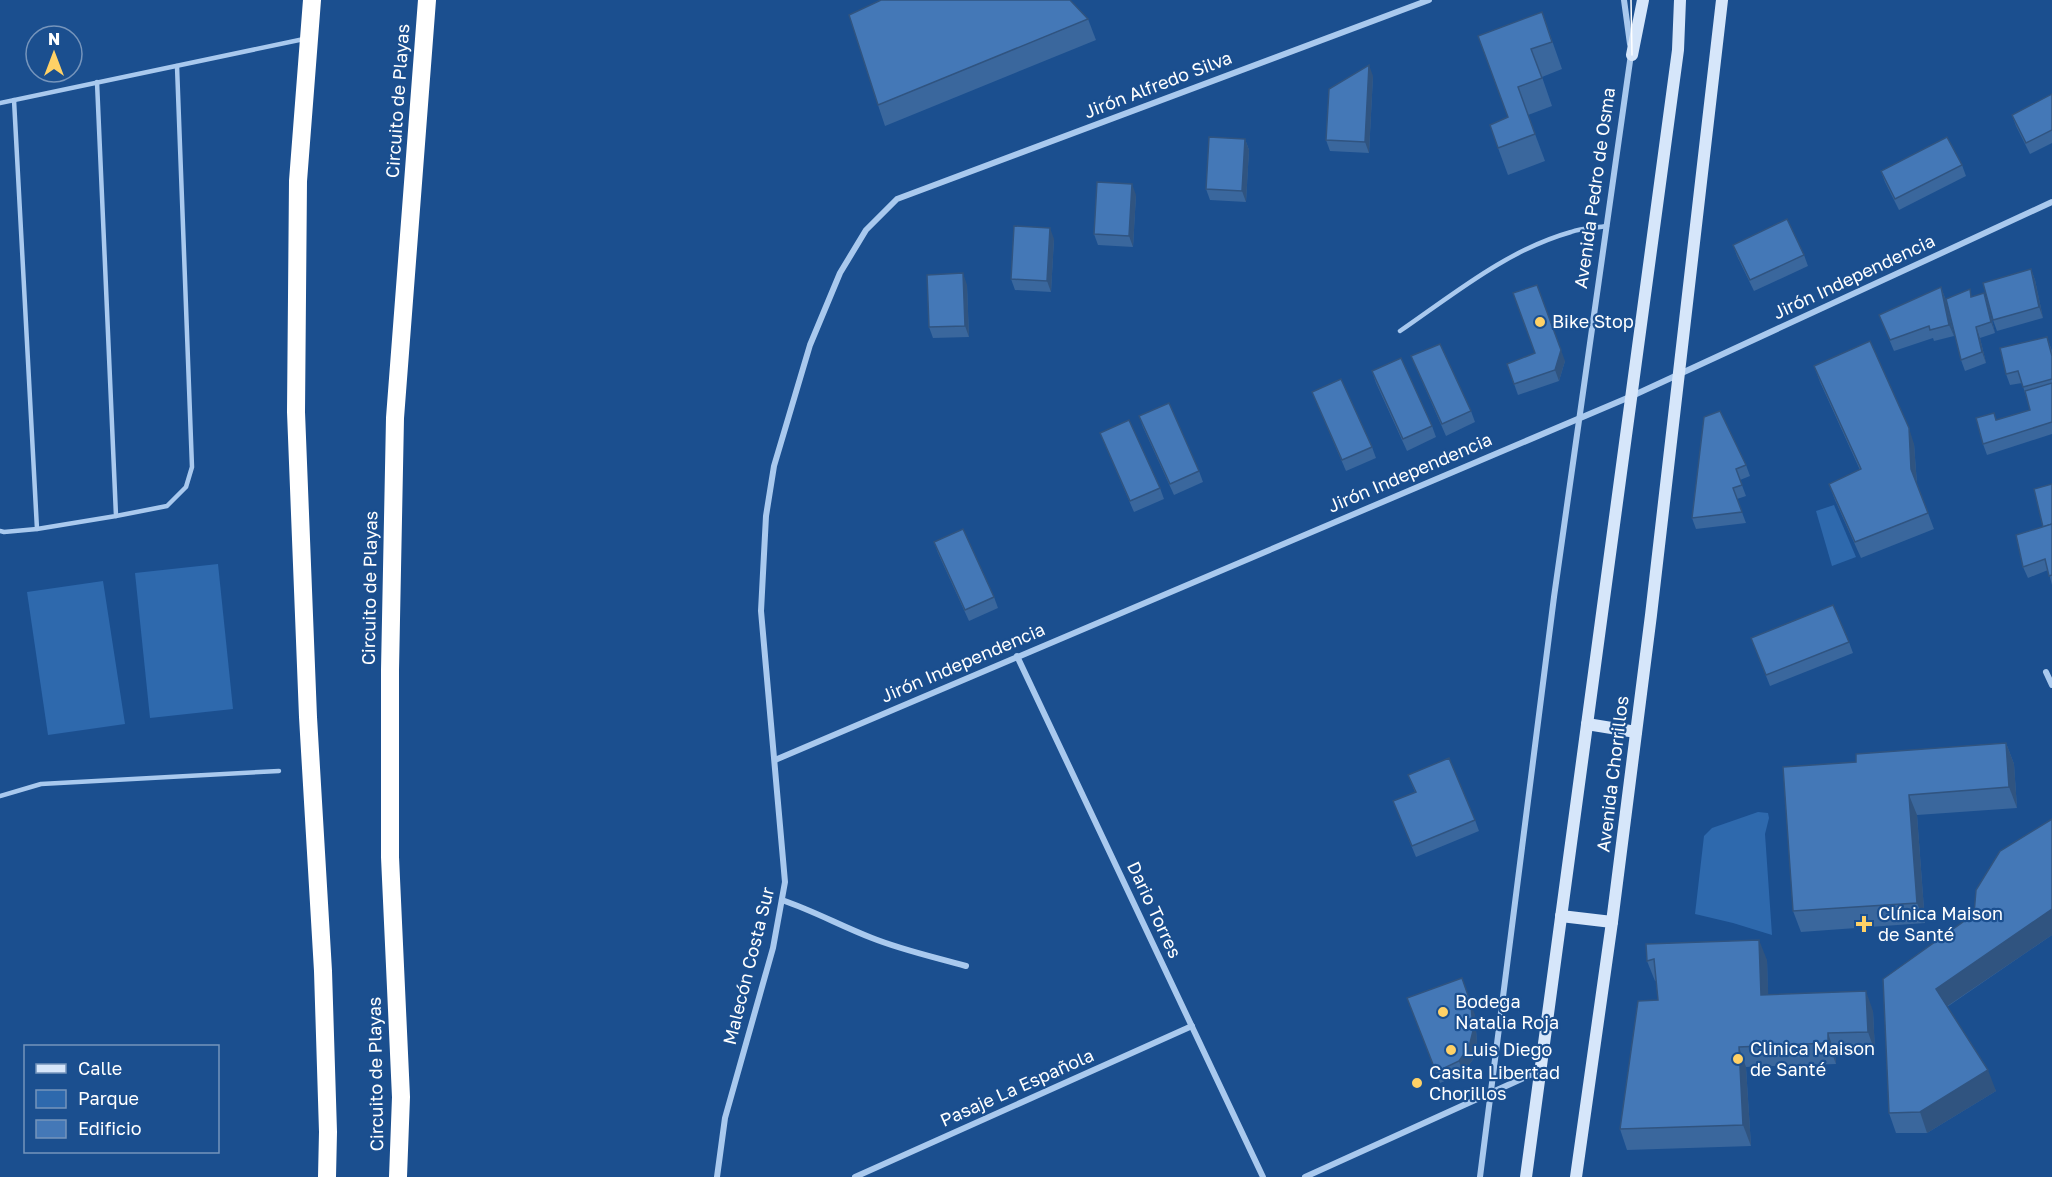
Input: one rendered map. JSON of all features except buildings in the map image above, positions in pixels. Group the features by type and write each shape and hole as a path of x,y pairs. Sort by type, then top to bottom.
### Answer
{"highway":[{"path":"312,0 298,181 296,411 308,717 323,971 328,1132 327,1177"},
{"name":"Circuito de Playas","path":"398,1177 401,1097 390,857 394,418 427,0"}],"main road":[{"path":"1632,55 1643,0"},
{"path":"1632,396 1678,50 1680,0"},
{"path":"1680,374 1722,0"},
{"name":"Avenida Chorrillos","path":"1576,1177 1612,922 1680,374"},
{"name":"Avenida Chorrillos","path":"1526,1177 1632,396"},
{"path":"1587,724 1636,732"},
{"path":"1561,916 1612,922"}],"street":[{"name":"Jirón Alfredo Silva","path":"897,199 1429,0"},
{"name":"Avenida Pedro de Osma","path":"1581,416 1632,55 1624,0"},
{"name":"Malecón Costa Sur","path":"717,1177 725,1118 773,948 785,882 761,611 766,516 774,466 810,345 840,273 866,230 897,199"},
{"name":"Jirón Independencia","path":"774,760 1632,396 2052,202"},
{"path":"1480,1177 1554,597 1581,416"},
{"name":"Dario Torres","path":"1017,656 1263,1177"},
{"path":"2046,672 2052,685"},
{"path":"782,900 812,910 870,937 903,949 966,966"},
{"name":"Pasaje La Española","path":"855,1177 1192,1026"},
{"path":"1305,1177 1540,1070"}],"lane":[{"path":"0,103 309,37"},
{"path":"0,531 37,529 167,506 186,487 192,467 177,66"},
{"path":"97,82 116,516"},
{"path":"14,100 37,529"},
{"path":"1400,331 1481,274 1526,248 1572,231 1607,226"},
{"path":"0,796 41,784 279,771"}],"green space":[{"path":"1834,505 1856,557 1832,566 1816,511"},
{"path":"218,564 233,709 150,718 135,573"},
{"path":"103,581 125,724 48,735 27,592"},
{"path":"1758,812 1768,813 1769,818 1765,834 1772,935 1695,914 1704,836 1712,828"}],"tram line":[{"path":"1631,0 1632,55"}],"place":[{"name":"Bike Stop","path":"1540,322"},
{"name":"Clínica Maison de Santé","path":"1864,924"},
{"name":"Bodega Natalia Roja","path":"1443,1012"},
{"name":"Luis Diego","path":"1451,1050"},
{"name":"Clinica Maison de Santé","path":"1738,1059"},
{"name":"Casita Libertad Chorillos","path":"1417,1083"}]}
